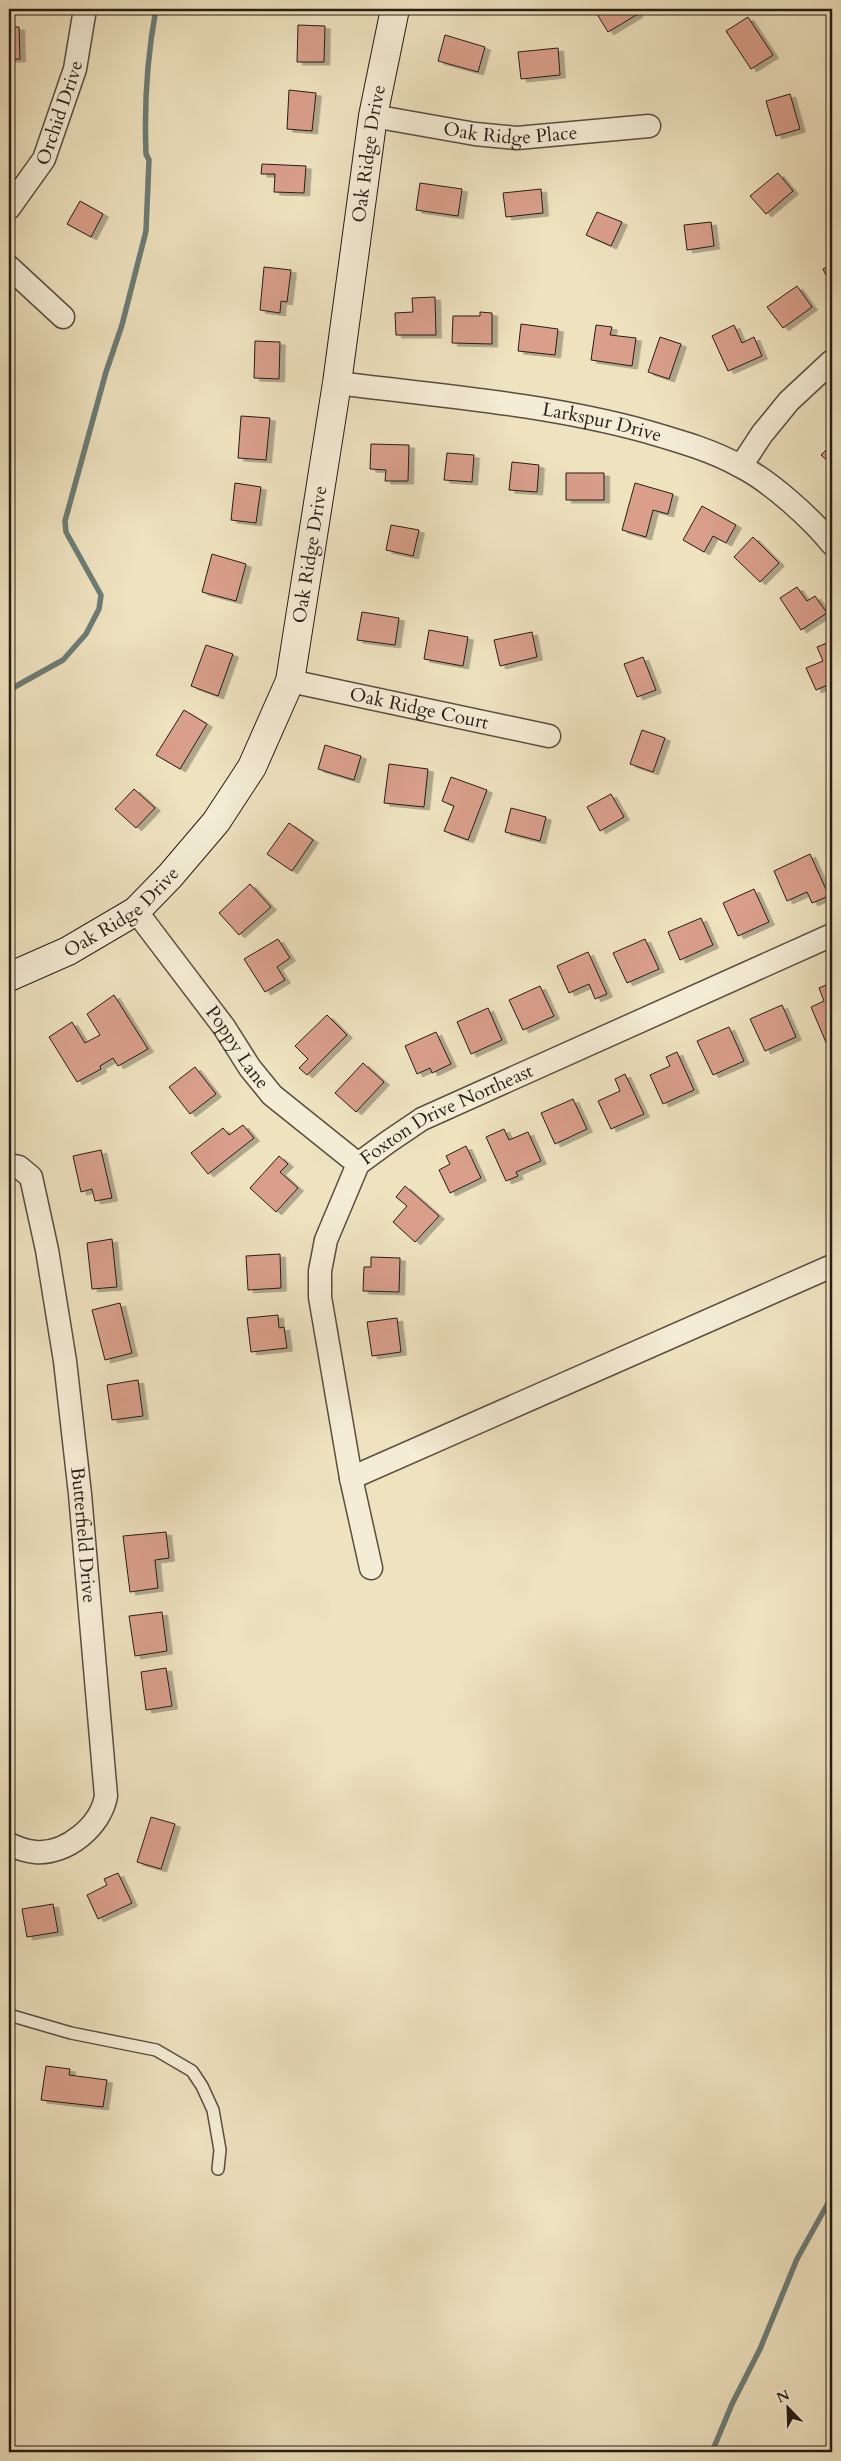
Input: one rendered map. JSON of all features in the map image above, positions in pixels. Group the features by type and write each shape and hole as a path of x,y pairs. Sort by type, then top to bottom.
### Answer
{"street":[{"name":"Orchid Drive","path":"9,208 44,160 74,69 85,9"},
{"name":"Oak Ridge Drive","path":"9,978 68,951 136,911 170,876 216,822 252,767 290,681 337,383 373,116 395,9"},
{"name":"Oak Ridge Place","path":"373,116 474,134 517,138 649,126"},
{"path":"9,267 63,317"},
{"path":"741,466 762,434 789,401 832,362"},
{"name":"Larkspur Drive","path":"337,383 560,411 692,445 741,466 791,502 832,544"},
{"name":"Oak Ridge Court","path":"290,681 549,736"},
{"name":"Poppy Lane","path":"136,911 224,1027 250,1068 272,1095 358,1164"},
{"name":"Foxton Drive Northeast","path":"370,1568 351,1478 320,1288 326,1240 358,1164 422,1119 832,935"},
{"name":"Butterfield Drive","path":"9,1165 19,1167 31,1177 47,1250 65,1361 80,1494 106,1796 105,1805 96,1822 76,1839 59,1847 34,1852 9,1844"},
{"path":"351,1478 832,1266"}],"lane":[{"path":"9,2015 72,2033 156,2050 192,2071 202,2086 213,2110 220,2150 218,2169"}],"building":[{"path":"599,9 635,9 638,14 608,32 595,11"},
{"path":"748,17 773,55 751,69 726,31"},
{"path":"298,25 325,26 324,62 297,62"},
{"path":"9,27 19,27 20,59 9,59"},
{"path":"445,35 485,47 478,72 438,61"},
{"path":"558,48 560,75 521,79 518,52"},
{"path":"289,90 316,93 312,131 287,129"},
{"path":"790,94 800,129 776,136 766,101"},
{"path":"262,164 306,166 304,193 274,192 275,174 261,174"},
{"path":"778,173 793,191 766,214 750,196"},
{"path":"420,183 462,189 458,216 416,210"},
{"path":"541,189 543,213 506,217 503,193"},
{"path":"80,201 103,214 91,237 67,224"},
{"path":"597,212 622,222 611,246 586,235"},
{"path":"711,222 714,246 687,250 684,225"},
{"path":"832,265 832,288 823,269"},
{"path":"264,267 291,270 287,302 281,301 280,313 260,310"},
{"path":"797,286 812,307 783,328 767,307"},
{"path":"435,297 436,335 396,335 395,313 413,312 412,298"},
{"path":"480,312 492,313 492,344 452,343 453,316 480,316"},
{"path":"521,324 558,329 555,355 518,351"},
{"path":"596,325 612,327 610,335 636,338 632,366 591,360"},
{"path":"734,325 742,343 754,337 762,356 728,371 712,336"},
{"path":"660,337 681,344 669,379 648,372"},
{"path":"255,341 280,342 279,379 254,378"},
{"path":"241,416 270,418 266,460 238,458"},
{"path":"371,444 409,445 408,481 385,481 386,470 370,469"},
{"path":"832,444 832,465 821,455"},
{"path":"447,453 474,455 472,482 444,480"},
{"path":"512,462 539,465 537,492 509,490"},
{"path":"566,473 604,473 604,500 566,500"},
{"path":"235,483 261,487 256,523 231,520"},
{"path":"635,483 673,494 668,514 653,510 646,537 622,530"},
{"path":"702,506 736,525 726,543 713,536 704,552 683,540"},
{"path":"391,525 419,530 413,556 386,550"},
{"path":"753,537 779,563 760,582 734,557"},
{"path":"212,554 246,564 236,601 202,592"},
{"path":"797,587 807,601 815,596 827,613 801,630 780,598"},
{"path":"362,612 399,618 395,645 357,640"},
{"path":"429,630 468,637 463,666 424,659"},
{"path":"532,632 537,657 500,666 494,640"},
{"path":"832,641 832,683 816,690 806,668 823,661 817,647"},
{"path":"206,645 233,654 218,696 191,686"},
{"path":"643,657 656,690 637,697 624,664"},
{"path":"184,710 207,724 180,769 156,755"},
{"path":"642,730 665,738 653,772 630,764"},
{"path":"325,745 361,756 354,780 318,769"},
{"path":"389,764 428,769 424,807 384,803"},
{"path":"451,777 487,790 468,840 444,831 454,806 442,801"},
{"path":"134,789 155,808 136,828 115,809"},
{"path":"611,794 624,817 600,831 587,807"},
{"path":"511,808 546,817 540,841 505,832"},
{"path":"289,823 313,840 292,871 267,854"},
{"path":"810,854 829,896 812,903 807,892 787,901 774,871"},
{"path":"250,884 271,907 239,935 219,913"},
{"path":"754,889 769,922 738,936 723,903"},
{"path":"701,918 713,945 680,960 668,932"},
{"path":"278,939 290,958 277,967 285,980 265,992 244,959"},
{"path":"645,939 659,969 627,983 613,953"},
{"path":"588,952 607,994 595,999 589,984 569,993 557,966"},
{"path":"831,983 832,1045 828,1047 811,1007 824,1001 819,988"},
{"path":"540,986 554,1016 523,1030 509,1000"},
{"path":"114,995 148,1049 118,1066 113,1058 100,1066 101,1069 77,1082 49,1037 72,1022 85,1043 100,1035 87,1014"},
{"path":"782,1005 796,1037 765,1051 750,1019"},
{"path":"488,1008 502,1040 471,1054 457,1022"},
{"path":"327,1015 347,1035 307,1075 299,1068 308,1059 295,1046"},
{"path":"729,1027 744,1061 713,1075 697,1041"},
{"path":"436,1032 451,1064 432,1073 430,1068 417,1074 405,1046"},
{"path":"677,1052 694,1090 663,1104 650,1075 670,1066 666,1057"},
{"path":"363,1063 384,1082 356,1112 335,1093"},
{"path":"195,1067 216,1094 190,1114 169,1087"},
{"path":"625,1074 644,1114 611,1129 598,1101 620,1091 615,1079"},
{"path":"573,1099 587,1129 555,1144 541,1113"},
{"path":"243,1125 254,1138 208,1174 191,1153 223,1128 229,1135"},
{"path":"504,1129 509,1140 528,1132 541,1161 516,1172 518,1176 506,1181 486,1137"},
{"path":"466,1146 481,1178 450,1193 439,1170 450,1164 446,1156"},
{"path":"101,1150 112,1198 95,1201 92,1189 81,1192 73,1156"},
{"path":"279,1156 288,1164 280,1172 298,1188 276,1212 250,1188"},
{"path":"405,1186 439,1216 415,1242 393,1222 407,1206 396,1197"},
{"path":"112,1239 117,1287 92,1289 87,1243"},
{"path":"280,1254 281,1288 248,1290 246,1256"},
{"path":"371,1257 400,1258 399,1292 363,1291 364,1267 371,1267"},
{"path":"120,1303 132,1353 105,1360 92,1310"},
{"path":"278,1315 279,1328 284,1327 287,1348 251,1352 247,1318"},
{"path":"397,1318 401,1352 372,1356 367,1322"},
{"path":"138,1380 143,1416 112,1420 107,1385"},
{"path":"166,1532 169,1558 155,1560 158,1588 130,1592 123,1536"},
{"path":"162,1612 167,1651 135,1656 129,1616"},
{"path":"166,1668 172,1706 146,1710 141,1672"},
{"path":"151,1817 175,1824 161,1869 137,1862"},
{"path":"118,1873 132,1903 98,1919 87,1895 107,1885 104,1879"},
{"path":"53,1904 58,1932 27,1937 22,1909"},
{"path":"46,2066 70,2069 69,2075 107,2080 103,2107 41,2100"}],"waterway":[{"path":"9,690 63,660 86,634 99,609 101,595 66,532 65,521 106,372 122,325 146,231 149,160 146,154 145,117 148,63 156,9"},
{"path":"712,2452 732,2404 760,2349 797,2259 832,2196"}]}
